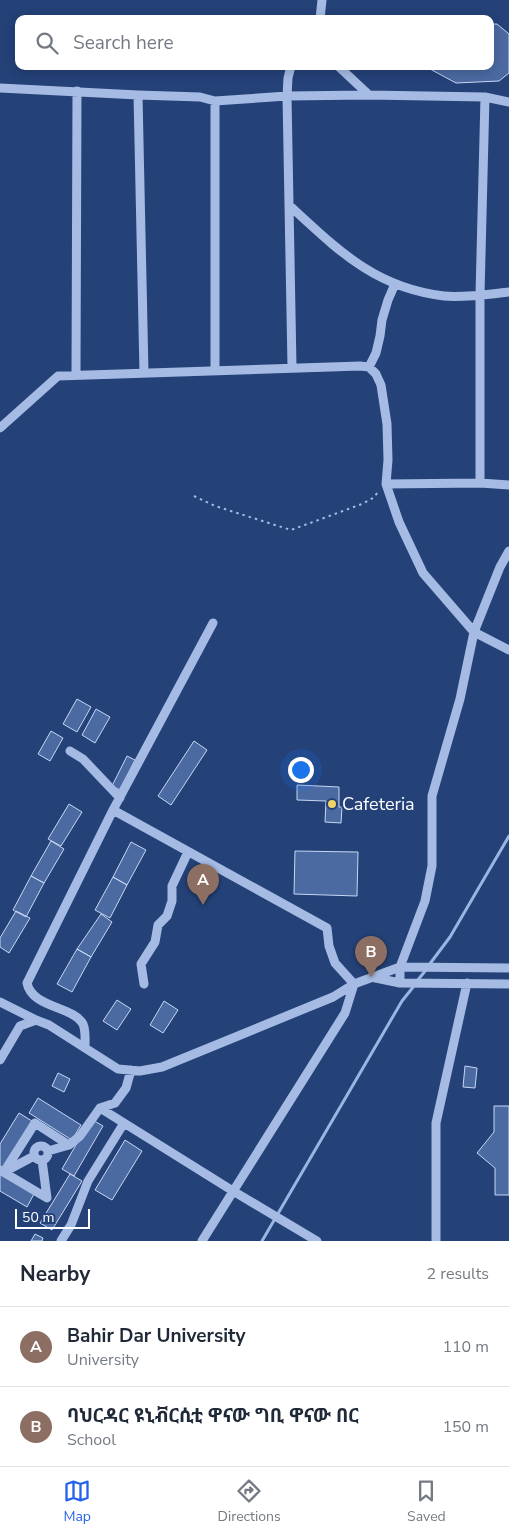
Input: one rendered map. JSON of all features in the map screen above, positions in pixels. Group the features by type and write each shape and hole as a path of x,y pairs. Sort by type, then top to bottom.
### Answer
{"street":[{"path":"320,15 322,0"},
{"path":"290,70 287,96 292,367"},
{"path":"342,70 369,95"},
{"path":"0,88 200,97 215,101 287,96 369,95 485,97 509,102"},
{"path":"76,375 77,91"},
{"path":"138,95 144,372"},
{"path":"480,483 480,294 485,97"},
{"path":"215,101 216,369"},
{"path":"290,206 338,251 369,272 403,287 445,296 509,292"},
{"path":"369,368 376,354 386,307 396,284"},
{"path":"0,428 58,376 292,367 360,366 369,368 376,374 381,385 386,414 388,460 386,484 399,522 423,573 474,632 509,650"},
{"path":"386,484 480,483 509,485"},
{"path":"400,983 400,967 424,901 432,866 432,796 460,699 474,632 500,568 509,551"},
{"path":"85,1048 85,1032 82,1023 75,1017 40,1000 29,990 27,983 113,810 214,623"},
{"path":"70,751 83,759 120,798"},
{"path":"113,810 326,928 329,946 335,963 354,984"},
{"path":"144,984 141,964 155,942 158,925 167,916 172,901 172,886 188,852"},
{"path":"0,1002 49,1025 118,1069 140,1071 162,1067 333,997 371,976 400,967 509,968"},
{"path":"371,976 411,984 509,984"},
{"path":"436,1241 436,1123 467,983"},
{"path":"202,1241 345,1013 354,984"},
{"path":"0,1060 20,1026 36,1020"},
{"path":"48,1151 69,1145 80,1136 100,1108 115,1103 126,1088 131,1070"},
{"path":"100,1108 317,1241"},
{"path":"2,1171 35,1122 69,1145"},
{"path":"61,1241 71,1225 88,1181 124,1123"},
{"path":"23,1142 37,1155"},
{"path":"2,1171 46,1198 37,1155 38,1146 43,1145 48,1151"},
{"path":"2,1171 37,1155 47,1156 48,1151"}],"path":[{"path":"194,496 215,506 291,530 362,504 373,498 386,484"}],"building":[{"path":"494,24 497,24 509,34 509,73 499,81 456,83 432,70 494,70"},
{"path":"77,699 91,707 77,732 63,724"},
{"path":"96,709 110,717 95,743 82,735"},
{"path":"51,731 63,738 50,761 38,754"},
{"path":"194,741 207,750 171,805 158,796"},
{"path":"127,756 135,760 120,790 112,786"},
{"name":"Cafeteria","path":"297,785 339,787 339,807 342,807 341,823 325,822 326,801 297,800"},
{"path":"69,804 82,812 61,846 48,839"},
{"path":"51,841 64,849 44,883 31,876"},
{"path":"131,842 146,850 127,885 113,877"},
{"path":"295,851 358,852 357,896 294,894"},
{"path":"31,876 44,883 26,917 13,910"},
{"path":"113,877 127,885 110,918 95,910"},
{"path":"16,911 30,918 9,953 0,947 0,938"},
{"path":"101,914 112,922 91,957 77,949"},
{"path":"77,949 91,957 72,992 57,984"},
{"path":"117,1000 131,1009 117,1030 103,1021"},
{"path":"164,1001 178,1010 163,1033 150,1025"},
{"path":"465,1066 477,1068 475,1088 463,1087"},
{"path":"58,1073 70,1079 64,1092 52,1086"},
{"path":"38,1098 81,1125 72,1140 29,1113"},
{"path":"494,1106 509,1106 509,1195 495,1195 495,1168 477,1153 494,1132"},
{"path":"19,1113 32,1121 3,1168 0,1166 0,1144"},
{"path":"91,1119 103,1126 74,1176 62,1169"},
{"path":"125,1140 142,1151 112,1200 95,1190"},
{"path":"0,1174 34,1194 27,1207 0,1191"},
{"path":"70,1174 82,1181 52,1230 40,1223"},
{"path":"35,1234 43,1238 42,1241 31,1241"}],"waterway":[{"path":"429,965 450,937 509,836"},
{"path":"417,981 426,970"},
{"path":"262,1241 402,1001 414,986"}],"place":[{"name":"Cafeteria","path":"332,804"},
{"name":"Bahir Dar University","path":"203,905"},
{"name":"ባህርዳር ዩኒቭርሲቲ ዋናው ግቢ ዋናው በር","path":"371,977"}]}
